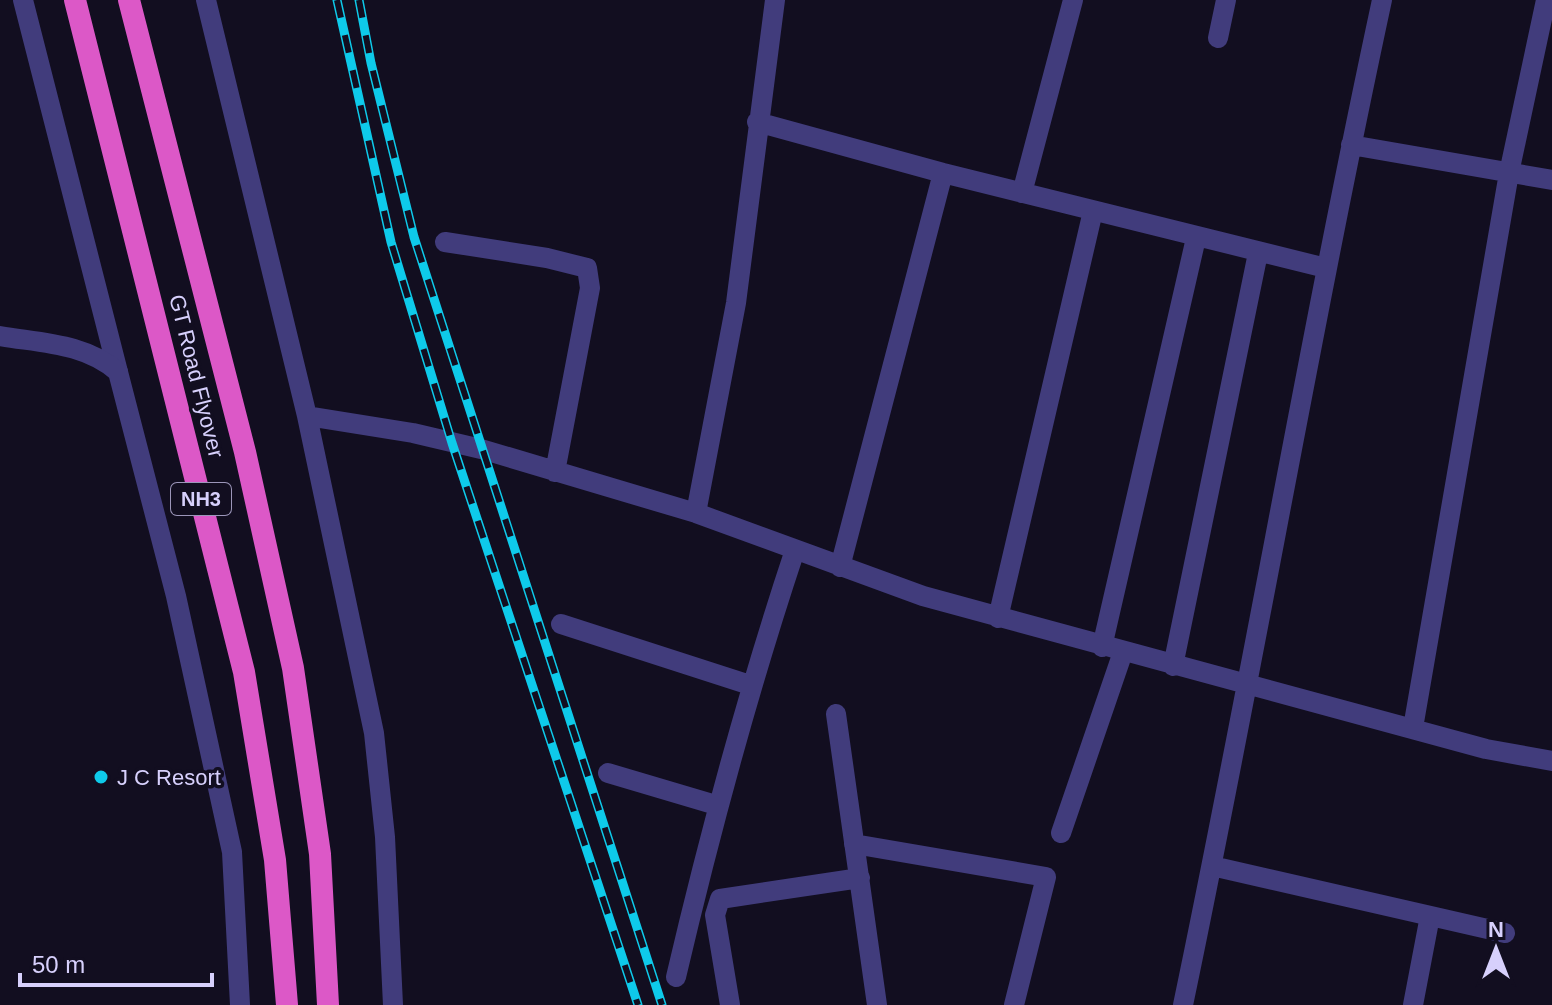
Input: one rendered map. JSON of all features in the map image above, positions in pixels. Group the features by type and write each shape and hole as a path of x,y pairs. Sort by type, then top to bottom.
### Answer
{"highway":[{"name":"GT Road Flyover","path":"75,0 244,672 275,860 287,1005"},
{"name":"GT Road Flyover","path":"129,0 245,452 293,668 320,854 328,1005"}],"street":[{"path":"23,0 176,596 232,852 240,1005"},
{"path":"206,0 307,416 374,733 385,837 393,1005"},
{"path":"696,513 736,303 775,0"},
{"path":"1022,193 1073,0"},
{"path":"1218,38 1226,0"},
{"path":"1183,1005 1248,684 1326,268 1382,0"},
{"path":"1413,728 1509,173 1546,0"},
{"path":"757,122 1196,238 1326,268"},
{"path":"1351,145 1552,180"},
{"path":"840,567 943,173"},
{"path":"998,618 1093,211"},
{"path":"1102,647 1196,238"},
{"path":"445,242 547,258 587,268 590,288 555,472"},
{"path":"1173,666 1258,253"},
{"path":"0,336 82,350 101,357 118,372"},
{"path":"307,416 413,433 555,472 696,513 840,567 998,618 1486,749 1552,761"},
{"path":"676,977 716,805 750,685 795,550"},
{"path":"561,624 750,685"},
{"path":"1061,833 1123,652"},
{"path":"836,714 877,1005"},
{"path":"608,773 716,805"},
{"path":"854,844 1046,877 1014,1005"},
{"path":"1212,866 1505,933"},
{"path":"730,1005 715,915 720,899 860,878"},
{"path":"1413,1005 1430,916"}],"railway":[{"path":"337,0 391,242 452,443 638,1005"},
{"path":"359,0 371,63 414,237 662,1005"}],"place":[{"name":"J C Resort","path":"101,777"}]}
